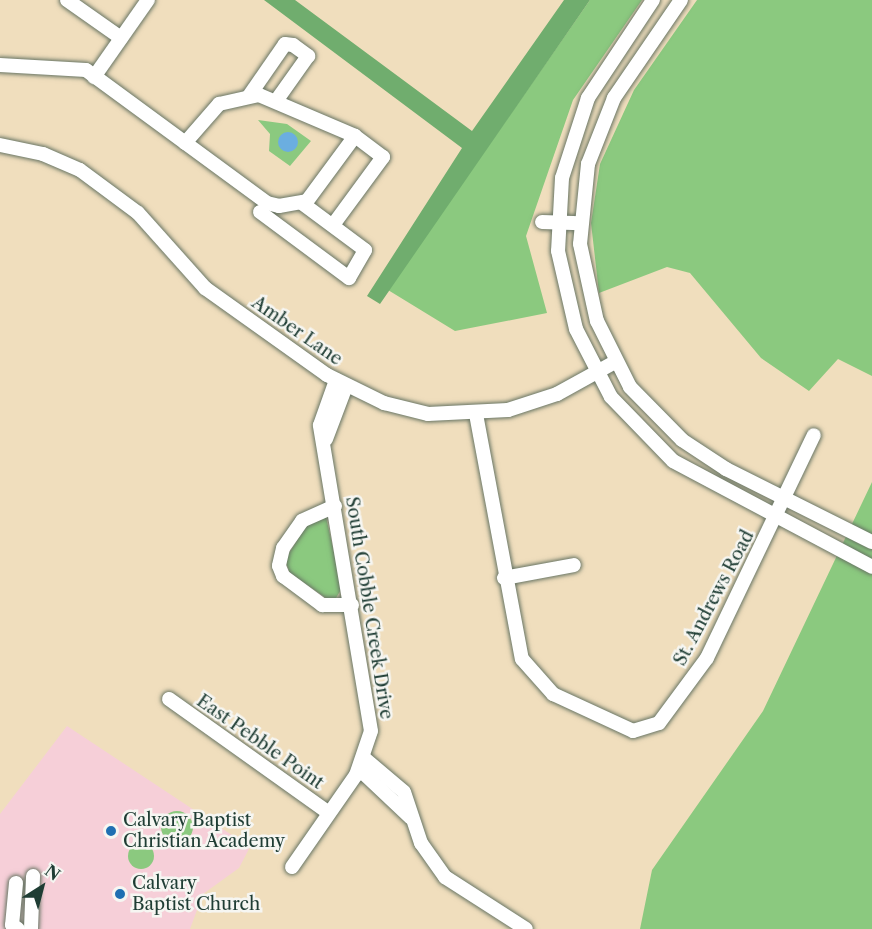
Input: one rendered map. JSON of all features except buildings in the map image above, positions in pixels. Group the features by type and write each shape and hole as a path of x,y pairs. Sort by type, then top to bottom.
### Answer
{"street":[{"path":"67,0 121,38"},
{"path":"94,77 148,0"},
{"path":"653,0 581,114 562,178 557,222 569,307 596,373 628,419 673,461 776,518 872,567"},
{"path":"681,0 605,115 588,164 580,223 589,296 615,362 636,395 682,441 786,499 872,542"},
{"path":"249,96 285,44 293,45 308,56 276,101"},
{"path":"0,65 86,70 267,203 302,203 365,250 349,278 260,212"},
{"path":"185,143 219,104 249,96 276,101 355,136 383,157 333,225"},
{"path":"302,203 355,136"},
{"name":"Amber Lane","path":"0,145 43,154 80,170 138,213 205,288 341,383 408,410 476,414 533,403 615,362"},
{"path":"542,222 580,223"},
{"name":"South Cobble Creek Drive","path":"292,867 362,763 371,712 335,506 326,439 321,425 341,383"},
{"name":"St. Andrews Road","path":"476,414 517,645 540,683 620,728 640,731 665,717 707,658 786,499 814,435"},
{"path":"335,506 302,521 283,548 279,566 283,576 322,605 352,605"},
{"path":"504,578 574,565"},
{"name":"East Pebble Point","path":"169,699 330,813"},
{"path":"362,763 411,818 427,854 445,877 526,929"},
{"path":"31,929 33,876"},
{"path":"16,883 12,925 18,929"}],"shaded area":[{"name":"Calvary Baptist Christian Academy","path":"67,726 250,847 239,868 203,894 190,929 0,929 0,814"}],"green space":[{"path":"264,0 295,0 472,131 564,0 590,0 380,304 367,296 462,148"},
{"path":"590,0 642,0 573,100 526,236 547,313 455,331 388,290"},
{"path":"697,0 872,0 872,376 838,359 809,391 761,358 690,273 667,267 599,293 591,223 600,164 634,90"},
{"path":"258,120 287,124 311,141 290,166 269,151 270,134"},
{"path":"872,482 872,929 640,929 652,870 763,711"},
{"path":"326,517 342,588 336,598 326,598 290,573 285,560 307,524"},
{"path":"177,811 188,816 193,827 188,838 177,843 166,838 161,827 166,816"},
{"path":"141,843 150,847 154,856 150,865 141,869 132,865 128,856 132,847"}],"water":[{"path":"288,132 295,135 298,142 295,149 288,152 281,149 278,142 281,135"}],"place":[{"name":"Calvary Baptist Christian Academy","path":"111,831"},
{"name":"Calvary Baptist Church","path":"120,894"}]}
